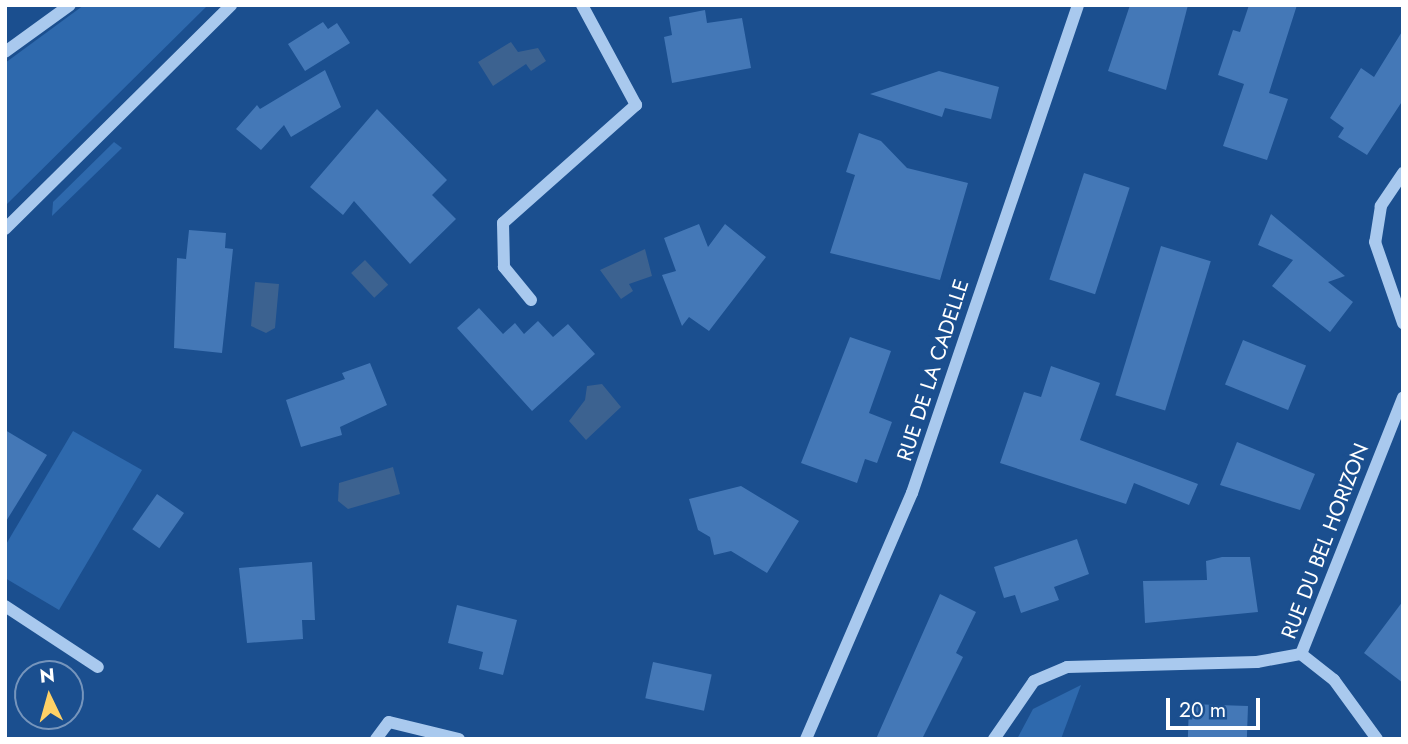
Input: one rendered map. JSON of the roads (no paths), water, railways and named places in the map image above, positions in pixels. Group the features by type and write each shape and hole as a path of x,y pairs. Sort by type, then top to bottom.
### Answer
{"street":[{"path":"5,52 70,5"},
{"path":"5,229 231,5"},
{"path":"531,300 504,267 503,223 636,105 582,5"},
{"name":"RUE DE LA CADELLE","path":"806,739 912,494 1078,5"},
{"path":"1403,173 1381,206 1375,242 1403,323"},
{"name":"RUE DU BEL HORIZON","path":"994,739 1034,681 1067,667 1257,662 1301,654 1403,398"},
{"path":"5,606 98,667"},
{"path":"1301,654 1334,680 1377,739"},
{"path":"376,739 388,722 459,739"}]}
